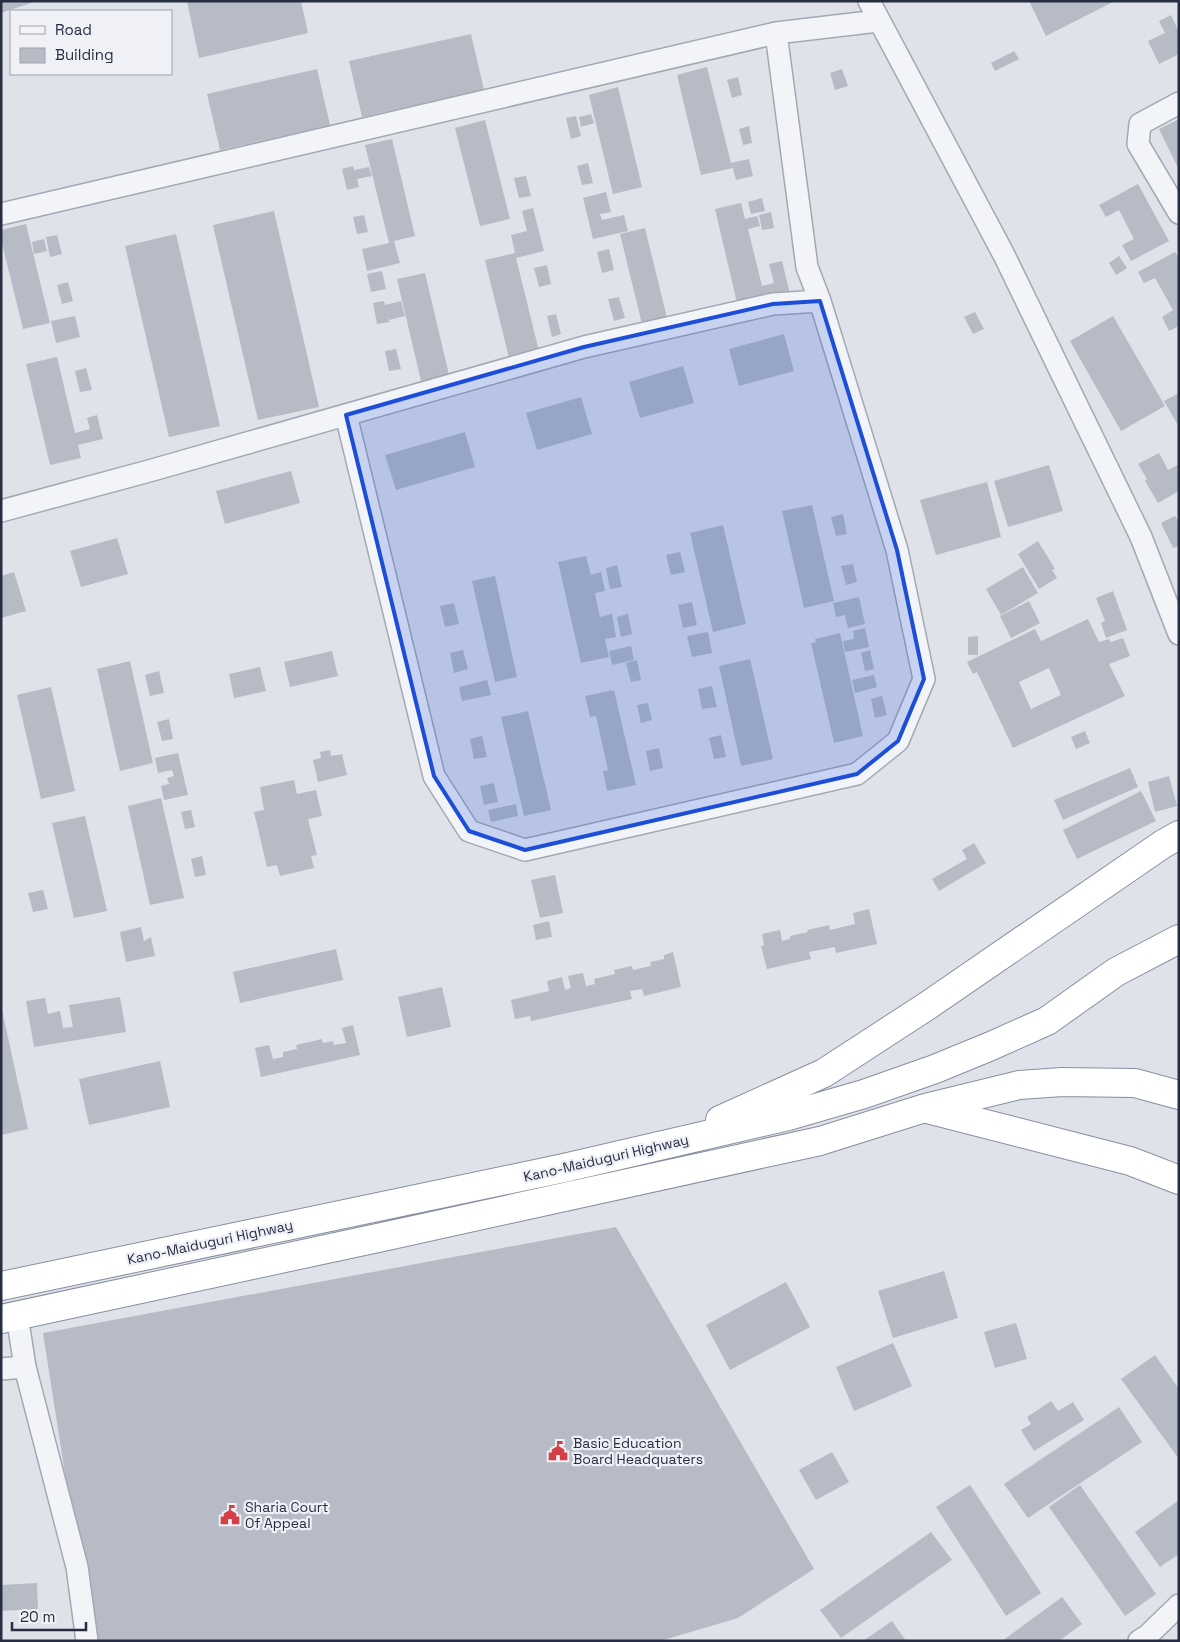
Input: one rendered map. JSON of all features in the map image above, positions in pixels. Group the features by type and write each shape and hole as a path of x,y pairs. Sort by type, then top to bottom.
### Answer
{"highway":[{"path":"668,1144 824,1072 935,1001 1163,844 1179,835"},
{"name":"Kano-Maiduguri Highway","path":"1,1286 555,1170 788,1116 864,1094 935,1069 1047,1021 1116,972 1179,939"},
{"name":"Kano-Maiduguri Highway","path":"9,1317 820,1141 925,1108 1018,1085 1062,1082 1135,1083 1179,1095"},
{"path":"925,1108 1130,1161 1179,1180"}],"street":[{"path":"869,1 1004,256 1141,537 1179,634"},
{"path":"1,214 776,32 878,21"},
{"path":"346,415 434,776 469,831 525,850 857,774 898,741 924,679 897,550 820,300 807,267 776,32"},
{"path":"1179,103 1140,124 1138,144 1179,213"},
{"path":"1,511 149,471 584,347 774,304 820,300"},
{"path":"9,1317 25,1367 77,1567 87,1641"},
{"path":"1,1369 25,1367"},
{"path":"1139,1641 1147,1636 1179,1605"}],"highlighted area":[{"path":"820,301 897,550 924,679 898,741 857,774 525,850 469,831 434,776 346,415 584,347 773,304"}],"building":[{"path":"1,1 34,1 34,2 1,13"},
{"path":"187,1 301,1 308,33 199,58"},
{"path":"1029,1 1115,1 1046,36"},
{"path":"1171,15 1179,32 1179,54 1159,64 1148,41 1165,33 1159,21"},
{"path":"471,34 484,90 362,117 349,61"},
{"path":"1014,51 1019,59 995,71 991,63"},
{"path":"707,67 731,163 749,159 753,176 736,180 733,168 701,175 677,75"},
{"path":"317,69 330,125 220,150 207,94"},
{"path":"842,69 848,86 835,90 830,73"},
{"path":"738,77 742,95 732,98 727,80"},
{"path":"618,87 642,187 613,194 589,95"},
{"path":"591,114 594,123 581,127 579,117"},
{"path":"576,116 581,136 571,139 566,118"},
{"path":"1179,119 1179,170 1159,129"},
{"path":"485,120 510,219 480,226 455,128"},
{"path":"749,126 752,143 743,145 739,129"},
{"path":"392,139 415,236 394,241 400,263 367,271 362,249 389,243 365,145"},
{"path":"588,163 593,183 582,185 577,166"},
{"path":"353,166 354,170 369,167 372,176 357,179 359,187 347,190 342,169"},
{"path":"526,176 531,196 519,198 514,178"},
{"path":"1138,184 1169,241 1131,261 1122,245 1134,239 1119,210 1106,217 1099,205"},
{"path":"606,192 611,212 600,214 602,220 624,215 628,231 593,239 583,198"},
{"path":"762,198 765,211 751,214 748,202"},
{"path":"741,203 745,219 757,216 760,226 748,229 762,286 774,283 769,264 782,261 790,294 766,300 764,291 765,300 738,307 715,209"},
{"path":"533,208 544,251 516,258 539,351 509,358 485,260 515,253 511,235 527,231 522,211"},
{"path":"274,211 319,407 258,420 213,225"},
{"path":"771,212 774,228 762,230 759,215"},
{"path":"364,215 368,232 357,234 353,217"},
{"path":"26,224 50,323 23,329 1,239 1,230"},
{"path":"645,228 668,322 643,328 620,234"},
{"path":"176,234 220,426 169,437 125,246"},
{"path":"57,235 62,254 50,257 46,237"},
{"path":"44,239 47,251 34,254 32,242"},
{"path":"609,249 614,270 602,273 597,252"},
{"path":"1175,252 1179,259 1179,326 1169,331 1162,317 1173,310 1155,278 1144,283 1138,272"},
{"path":"1119,256 1127,268 1116,275 1109,263"},
{"path":"547,265 551,284 539,287 534,268"},
{"path":"382,271 386,289 371,292 367,274"},
{"path":"425,273 449,375 421,381 397,279"},
{"path":"68,282 73,301 62,304 57,285"},
{"path":"619,297 625,318 614,321 608,299"},
{"path":"384,301 385,305 401,301 405,316 389,320 387,314 389,322 377,324 373,303"},
{"path":"975,312 984,329 973,334 964,317"},
{"path":"556,314 561,334 552,337 547,316"},
{"path":"75,316 80,337 56,343 51,321"},
{"path":"1113,316 1165,406 1121,431 1070,341"},
{"path":"784,334 794,371 739,386 729,349"},
{"path":"396,349 401,369 389,371 385,351"},
{"path":"57,357 75,433 90,429 87,418 97,415 103,439 78,445 81,458 50,465 26,364"},
{"path":"683,366 694,403 640,418 629,382"},
{"path":"86,368 92,390 80,392 75,371"},
{"path":"1179,393 1179,427 1164,401"},
{"path":"581,397 592,434 537,450 526,413"},
{"path":"465,432 475,467 396,490 385,455"},
{"path":"1159,453 1168,470 1179,464 1179,491 1158,503 1145,481 1147,479 1138,464"},
{"path":"1049,465 1063,511 1008,527 994,481"},
{"path":"291,471 300,503 225,524 216,491"},
{"path":"987,482 1001,537 936,555 920,500"},
{"path":"812,505 834,601 804,608 782,511"},
{"path":"843,514 847,534 836,536 831,517"},
{"path":"1175,516 1179,523 1179,546 1173,548 1161,523"},
{"path":"723,525 746,624 713,632 690,533"},
{"path":"117,538 128,574 81,587 70,551"},
{"path":"1038,541 1055,569 1052,570 1057,578 1039,589 1018,554"},
{"path":"680,552 685,572 671,575 666,555"},
{"path":"586,556 591,575 601,572 605,591 595,593 600,617 612,614 616,637 605,639 609,657 581,663 558,562"},
{"path":"853,564 857,582 846,585 841,566"},
{"path":"617,565 622,587 610,589 606,568"},
{"path":"1023,567 1038,593 1001,615 986,589"},
{"path":"14,572 26,611 1,618 1,576"},
{"path":"495,576 517,677 495,682 472,581"},
{"path":"1113,591 1127,630 1106,638 1101,623 1105,621 1096,598"},
{"path":"859,597 865,624 848,628 845,615 836,617 833,603"},
{"path":"1029,601 1040,623 1011,638 1000,616"},
{"path":"692,602 697,625 683,628 678,605"},
{"path":"454,603 459,624 445,627 440,606"},
{"path":"628,614 632,634 621,637 617,617"},
{"path":"1088,619 1099,642 1109,639 1111,642 1123,638 1130,656 1109,664 1125,696 1013,748 977,672 973,674 967,662 1035,629 1041,641","holes":["1049,668 1061,695 1031,709 1019,682"]},
{"path":"865,628 869,647 845,652 843,641 854,639 853,631"},
{"path":"708,632 712,653 692,657 687,636"},
{"path":"840,633 863,736 834,743 811,643 816,642 815,639"},
{"path":"978,636 978,655 968,655 968,637"},
{"path":"631,646 634,660 612,665 609,651"},
{"path":"463,650 468,669 454,673 450,653"},
{"path":"870,650 874,669 865,671 861,653"},
{"path":"332,651 338,676 290,687 284,662"},
{"path":"750,659 773,759 741,766 719,666"},
{"path":"637,660 641,680 631,682 626,663"},
{"path":"130,661 153,763 120,771 97,669"},
{"path":"260,667 266,691 234,698 229,674"},
{"path":"159,671 164,693 150,696 145,675"},
{"path":"874,675 877,687 855,693 852,680"},
{"path":"487,680 491,695 462,701 459,687"},
{"path":"712,686 717,707 702,709 698,689"},
{"path":"51,687 75,791 41,799 17,695"},
{"path":"614,690 636,785 607,791 603,771 608,770 596,716 590,717 585,696"},
{"path":"882,696 887,715 875,718 871,699"},
{"path":"648,703 652,720 641,723 637,705"},
{"path":"528,711 551,810 524,816 501,717"},
{"path":"169,719 173,739 162,741 157,722"},
{"path":"1085,731 1090,743 1076,749 1071,737"},
{"path":"721,735 726,757 714,759 709,738"},
{"path":"482,736 487,757 474,759 470,739"},
{"path":"659,748 663,768 650,771 646,751"},
{"path":"330,750 331,756 342,754 347,775 318,782 313,760 321,758 320,752"},
{"path":"178,753 188,795 164,800 161,786 169,784 167,778 174,776 172,770 158,773 155,758"},
{"path":"1130,768 1138,787 1063,820 1054,800"},
{"path":"1169,776 1177,806 1155,812 1148,782"},
{"path":"294,780 297,794 316,790 322,816 308,819 317,855 311,856 314,868 280,876 277,865 267,867 254,812 264,810 260,787"},
{"path":"494,783 498,802 484,805 480,786"},
{"path":"1141,791 1156,821 1077,859 1063,830"},
{"path":"161,798 184,898 150,905 128,806"},
{"path":"516,804 518,816 491,822 488,810"},
{"path":"191,810 195,827 185,829 181,812"},
{"path":"85,816 107,911 74,918 52,823"},
{"path":"974,843 986,863 939,891 932,879 967,859 962,850"},
{"path":"202,856 206,875 195,877 191,859"},
{"path":"555,875 563,913 540,918 531,880"},
{"path":"43,890 48,909 33,912 28,893"},
{"path":"869,909 877,944 836,953 835,947 809,952 811,959 767,969 761,946 764,945 762,934 780,930 782,941 790,939 790,936 808,932 807,930 829,925 830,930 855,924 853,913"},
{"path":"549,921 552,937 536,940 533,925"},
{"path":"141,927 144,941 151,937 155,956 126,962 120,932"},
{"path":"336,949 343,980 240,1003 233,972"},
{"path":"673,952 681,987 644,996 642,989 630,991 632,999 531,1021 530,1016 515,1019 511,1000 549,991 547,981 562,977 565,990 571,988 568,976 583,973 586,986 595,984 594,979 615,974 614,970 632,966 633,970 651,966 650,962 664,959 664,955"},
{"path":"442,987 451,1027 407,1037 398,997"},
{"path":"120,997 126,1032 34,1047 26,1001 45,998 48,1014 60,1011 63,1028 73,1027 69,1005"},
{"path":"1,1005 28,1129 1,1135"},
{"path":"353,1025 360,1055 261,1077 255,1048 269,1045 273,1059 283,1057 283,1052 297,1049 296,1045 322,1039 323,1043 333,1041 334,1045 346,1043 342,1028"},
{"path":"160,1061 170,1107 89,1125 79,1079"},
{"path":"616,1227 814,1569 738,1618 660,1641 91,1641 43,1333"},
{"path":"944,1271 958,1318 893,1338 878,1291"},
{"path":"786,1282 810,1327 730,1370 706,1325"},
{"path":"1016,1323 1027,1359 995,1368 984,1332"},
{"path":"893,1343 912,1386 854,1411 836,1367"},
{"path":"1155,1355 1179,1389 1179,1459 1121,1379"},
{"path":"1051,1401 1058,1411 1073,1402 1084,1420 1034,1451 1021,1430 1031,1424 1027,1417"},
{"path":"1119,1407 1142,1442 1028,1518 1004,1484"},
{"path":"832,1452 849,1482 816,1500 799,1470"},
{"path":"970,1485 1041,1593 1006,1616 936,1507"},
{"path":"1080,1485 1156,1594 1125,1616 1049,1507"},
{"path":"1179,1500 1179,1554 1160,1567 1135,1532"},
{"path":"931,1532 952,1560 841,1638 820,1610"},
{"path":"37,1583 38,1609 1,1611 1,1585"},
{"path":"1062,1597 1082,1624 1059,1641 1002,1641"},
{"path":"892,1621 906,1641 863,1641"}],"place":[{"name":"Basic Education Board Headquaters","path":"558,1451"},
{"name":"Sharia Court Of Appeal","path":"230,1515"}]}
